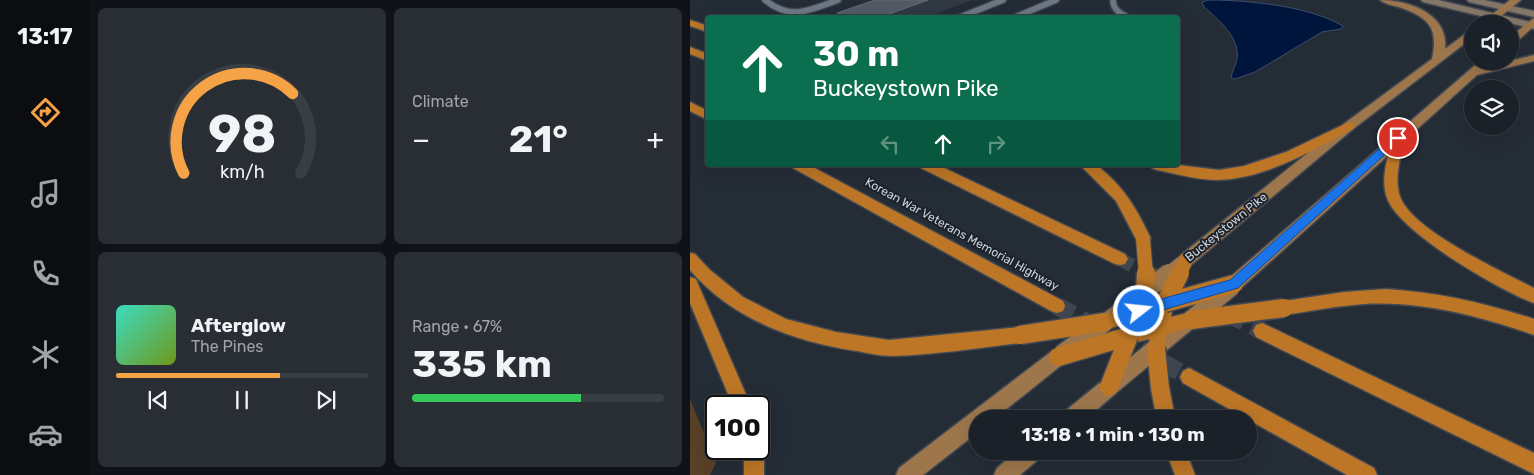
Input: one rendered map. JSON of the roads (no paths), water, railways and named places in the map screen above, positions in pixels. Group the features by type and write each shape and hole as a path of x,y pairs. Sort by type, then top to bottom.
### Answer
{"highway":[{"path":"690,23 705,28"},
{"path":"690,50 705,57"},
{"path":"690,106 705,114"},
{"path":"1167,167 1192,172 1234,172 1254,168 1285,158 1349,126"},
{"path":"1398,138 1392,177 1395,200 1410,220 1436,240 1534,296"},
{"name":"Korean War Veterans Memorial Highway","path":"802,167 1057,306"},
{"path":"930,167 1120,259"},
{"path":"1089,167 1117,190 1132,214 1143,239 1146,261 1145,291 1109,387"},
{"path":"690,259 704,276 737,302 783,326 836,340 889,348 1020,335 1105,322 1234,284"},
{"path":"1164,410 1156,348 1166,303 1186,260"},
{"path":"690,284 737,395"},
{"path":"1058,357 1160,327 1191,320 1365,297 1430,299 1508,318 1534,327"},
{"path":"1262,331 1534,464"},
{"path":"1189,376 1367,475"},
{"path":"754,460 754,475"},
{"path":"1179,460 1185,475"}],"main road":[{"path":"1385,0 1413,9 1434,24 1439,32 1440,40 1437,62"},
{"path":"1426,0 1490,15"},
{"path":"1472,0 1534,14"},
{"path":"1495,15 1516,0"},
{"path":"1519,21 1532,24"},
{"path":"1519,35 1532,24"},
{"name":"Buckeystown Pike","path":"990,410 1186,260 1349,126 1464,40"},
{"path":"1473,74 1534,58"},
{"path":"1082,410 1234,284 1477,70"},
{"name":"Buckeystown Pike","path":"906,475 969,426"},
{"path":"1004,475 1022,460"}],"lane":[{"path":"765,0 774,9 795,14 838,0"},
{"path":"966,15 1003,0"},
{"path":"1020,15 1056,0"},
{"path":"1113,0 1113,5 1118,12 1124,15"}],"water":[{"path":"1209,0 1242,1 1296,9 1329,19 1343,26 1341,29 1322,32 1255,72 1235,79 1231,78 1237,59 1235,43 1227,29 1204,7 1202,2"}],"tunnel":[{"path":"1120,259 1148,274"},
{"path":"1148,274 1156,278"},
{"path":"1057,306 1096,327"},
{"path":"1228,314 1262,331"},
{"path":"1116,337 1189,377"}]}
